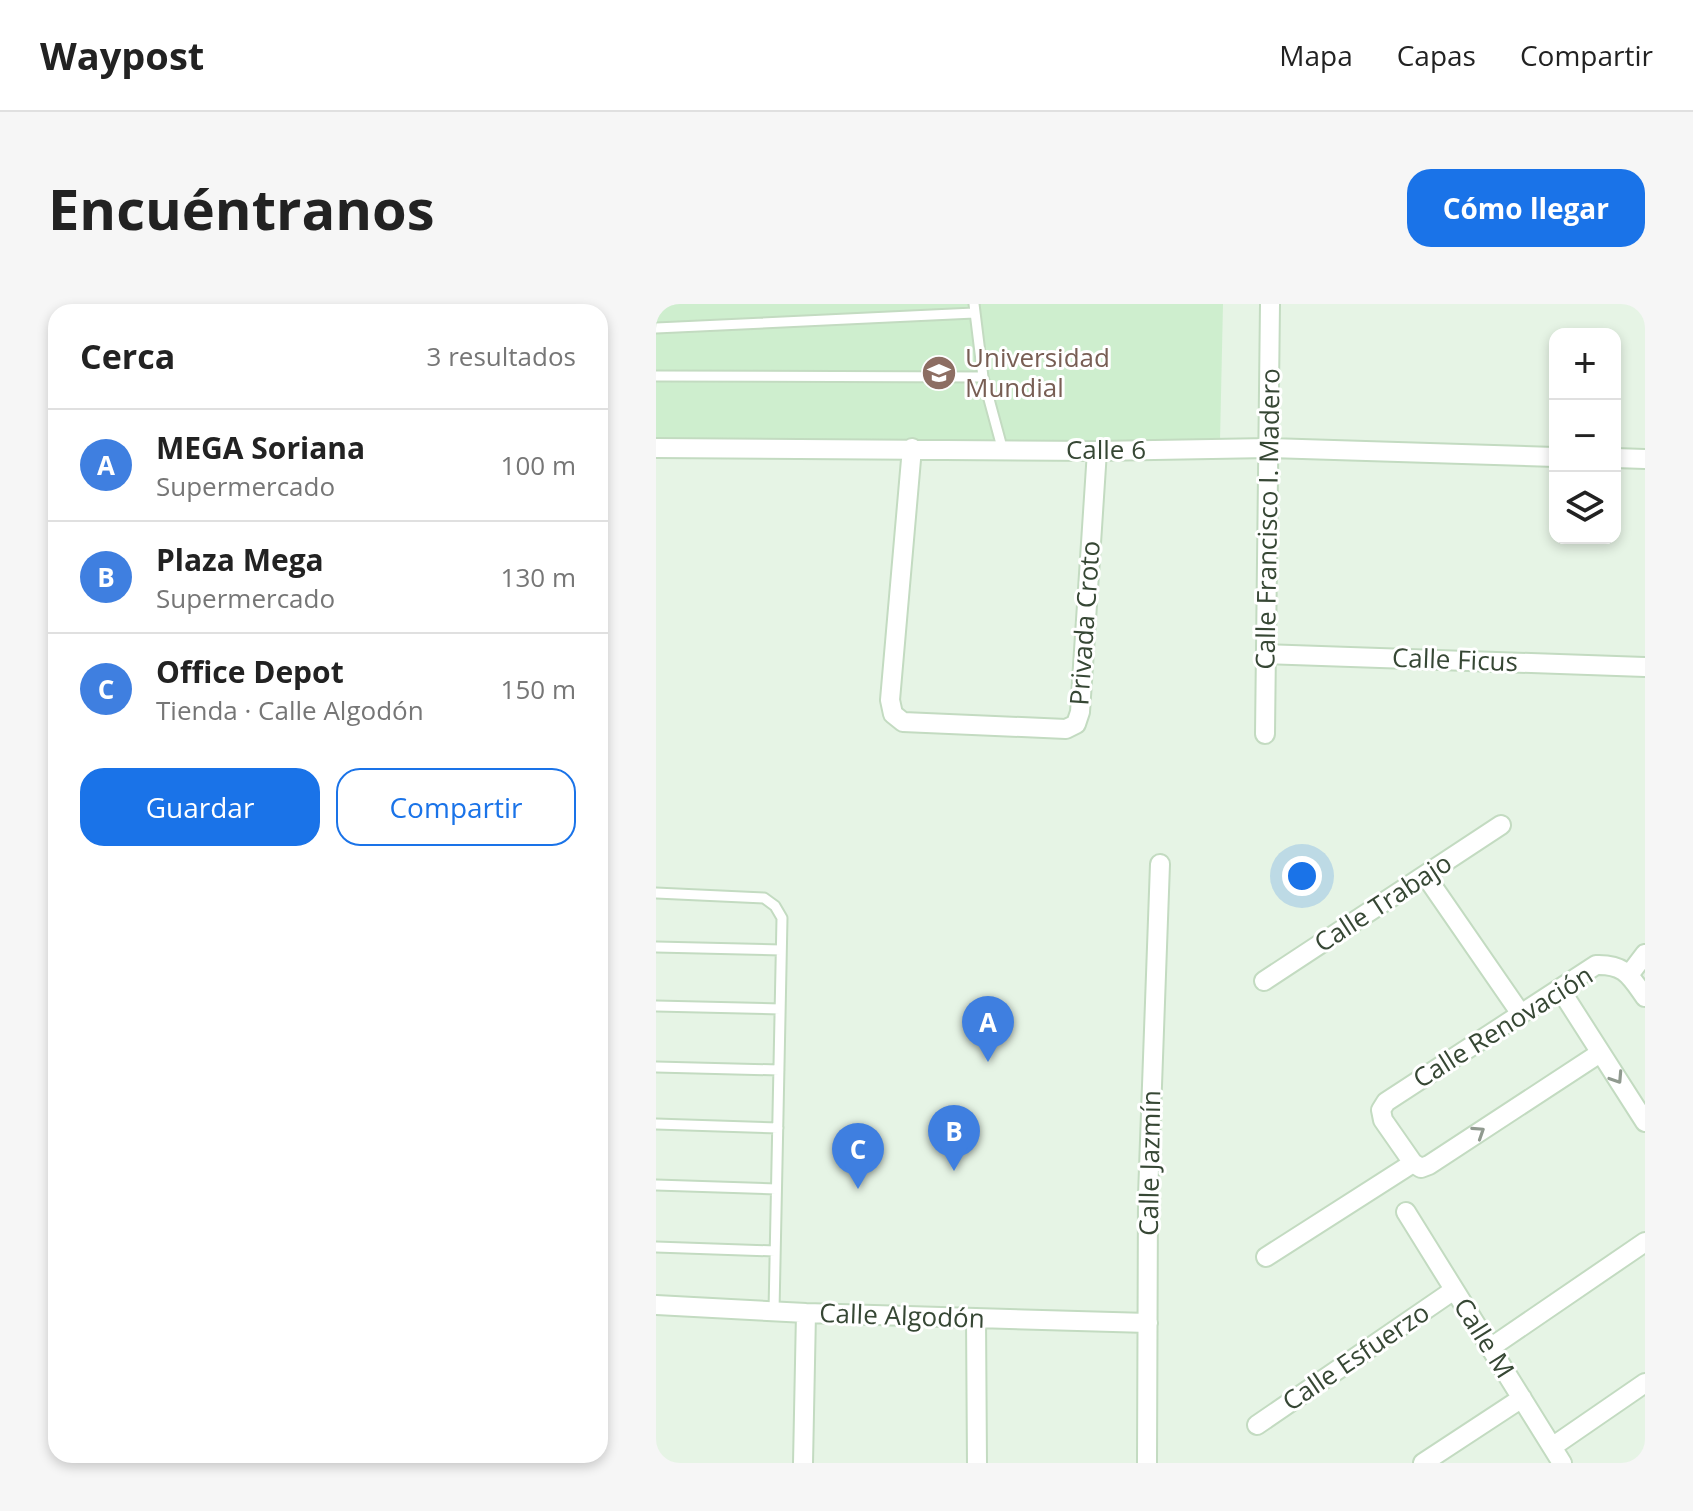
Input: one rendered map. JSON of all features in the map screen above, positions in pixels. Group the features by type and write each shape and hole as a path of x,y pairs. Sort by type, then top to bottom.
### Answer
{"street":[{"name":"Calle Francisco I. Madero","path":"1265,734 1270,304"},
{"name":"Calle 6","path":"656,448 1097,451 1269,448 1549,457"},
{"name":"Privada Croto","path":"912,448 890,700 893,714 903,722 1066,729 1076,724 1080,712 1097,451"},
{"path":"1621,458 1645,459"},
{"name":"Calle Ficus","path":"1266,654 1645,667"},
{"name":"Calle Trabajo","path":"1264,981 1501,825"},
{"name":"Calle Jazmín","path":"1147,1463 1148,1196 1160,864"},
{"path":"1425,875 1521,1014"},
{"path":"1645,954 1629,975 1645,997"},
{"name":"Calle Renovación","path":"1413,1163 1383,1120 1381,1110 1386,1102 1596,965 1614,965 1629,975"},
{"path":"1560,989 1645,1122"},
{"path":"1266,1257 1413,1163 1421,1168 1429,1165 1600,1053"},
{"name":"Calle M","path":"1406,1212 1557,1455"},
{"path":"1490,1348 1645,1242"},
{"name":"Calle Esfuerzo","path":"1257,1425 1454,1290"},
{"name":"Calle Algodón","path":"656,1305 806,1313 1148,1323"},
{"path":"803,1463 806,1313"},
{"path":"976,1318 977,1463"},
{"path":"1557,1455 1645,1383"},
{"path":"1423,1463 1522,1398"}],"lane":[{"path":"656,328 974,308 983,377 1003,451"},
{"path":"656,376 983,377"},
{"path":"656,893 764,898 775,906 782,918 774,1311"},
{"path":"656,947 781,950"},
{"path":"656,1006 780,1009"},
{"path":"656,1067 779,1070"},
{"path":"656,1124 778,1128"},
{"path":"656,1185 776,1189"},
{"path":"656,1247 775,1251"}],"shaded area":[{"name":"Universidad Mundial","path":"656,304 1223,304 1220,441 656,441"}],"place":[{"name":"Universidad Mundial","path":"939,373"},
{"name":"MEGA Soriana","path":"988,1062"},
{"name":"Plaza Mega","path":"954,1171"},
{"name":"Office Depot","path":"858,1189"}]}
